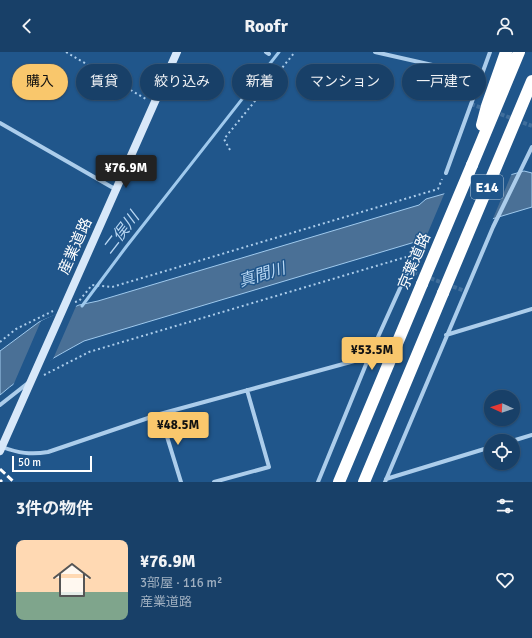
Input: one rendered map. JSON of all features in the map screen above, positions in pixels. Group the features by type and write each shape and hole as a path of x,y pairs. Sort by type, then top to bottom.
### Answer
{"highway":[{"path":"472,165 486,106 506,52"},
{"name":"京葉道路","path":"339,482 519,52"},
{"name":"E14","path":"364,482 532,81"}],"main road":[{"name":"産業道路","path":"1,449 177,52"}],"street":[{"path":"375,52 428,64"},
{"path":"486,64 490,52"},
{"path":"446,173 472,100"},
{"path":"0,123 115,189"},
{"path":"386,481 446,335 493,227 532,147"},
{"path":"318,482 369,357 415,255"},
{"path":"446,335 532,309"},
{"path":"1,449 27,454 48,452 160,414 369,357"},
{"path":"0,405 31,380"},
{"path":"214,482 270,467 246,390"},
{"path":"160,414 181,482"},
{"path":"520,439 532,435"},
{"path":"386,481 484,449"}],"path":[{"path":"66,52 154,104"},
{"path":"230,150 224,139 295,52"},
{"path":"0,342 16,330 65,305 79,301 92,285 112,287 438,189 446,173"},
{"path":"31,380 89,352 415,255"}],"water":[{"name":"真間川","path":"524,171 532,173 532,207 84,341 30,372 0,395 0,351 39,322 79,305 98,301 419,205 426,199"}],"pier":[{"path":"512,173 492,221 424,242 445,192"},
{"path":"77,304 53,359 12,388 41,321"}],"waterway":[{"name":"二俣川","path":"82,306 126,247 279,52"}],"tunnel":[{"path":"471,104 485,109"},
{"path":"495,112 532,126"},
{"path":"408,270 465,291"}],"railway":[{"path":"0,469 14,482"}]}
